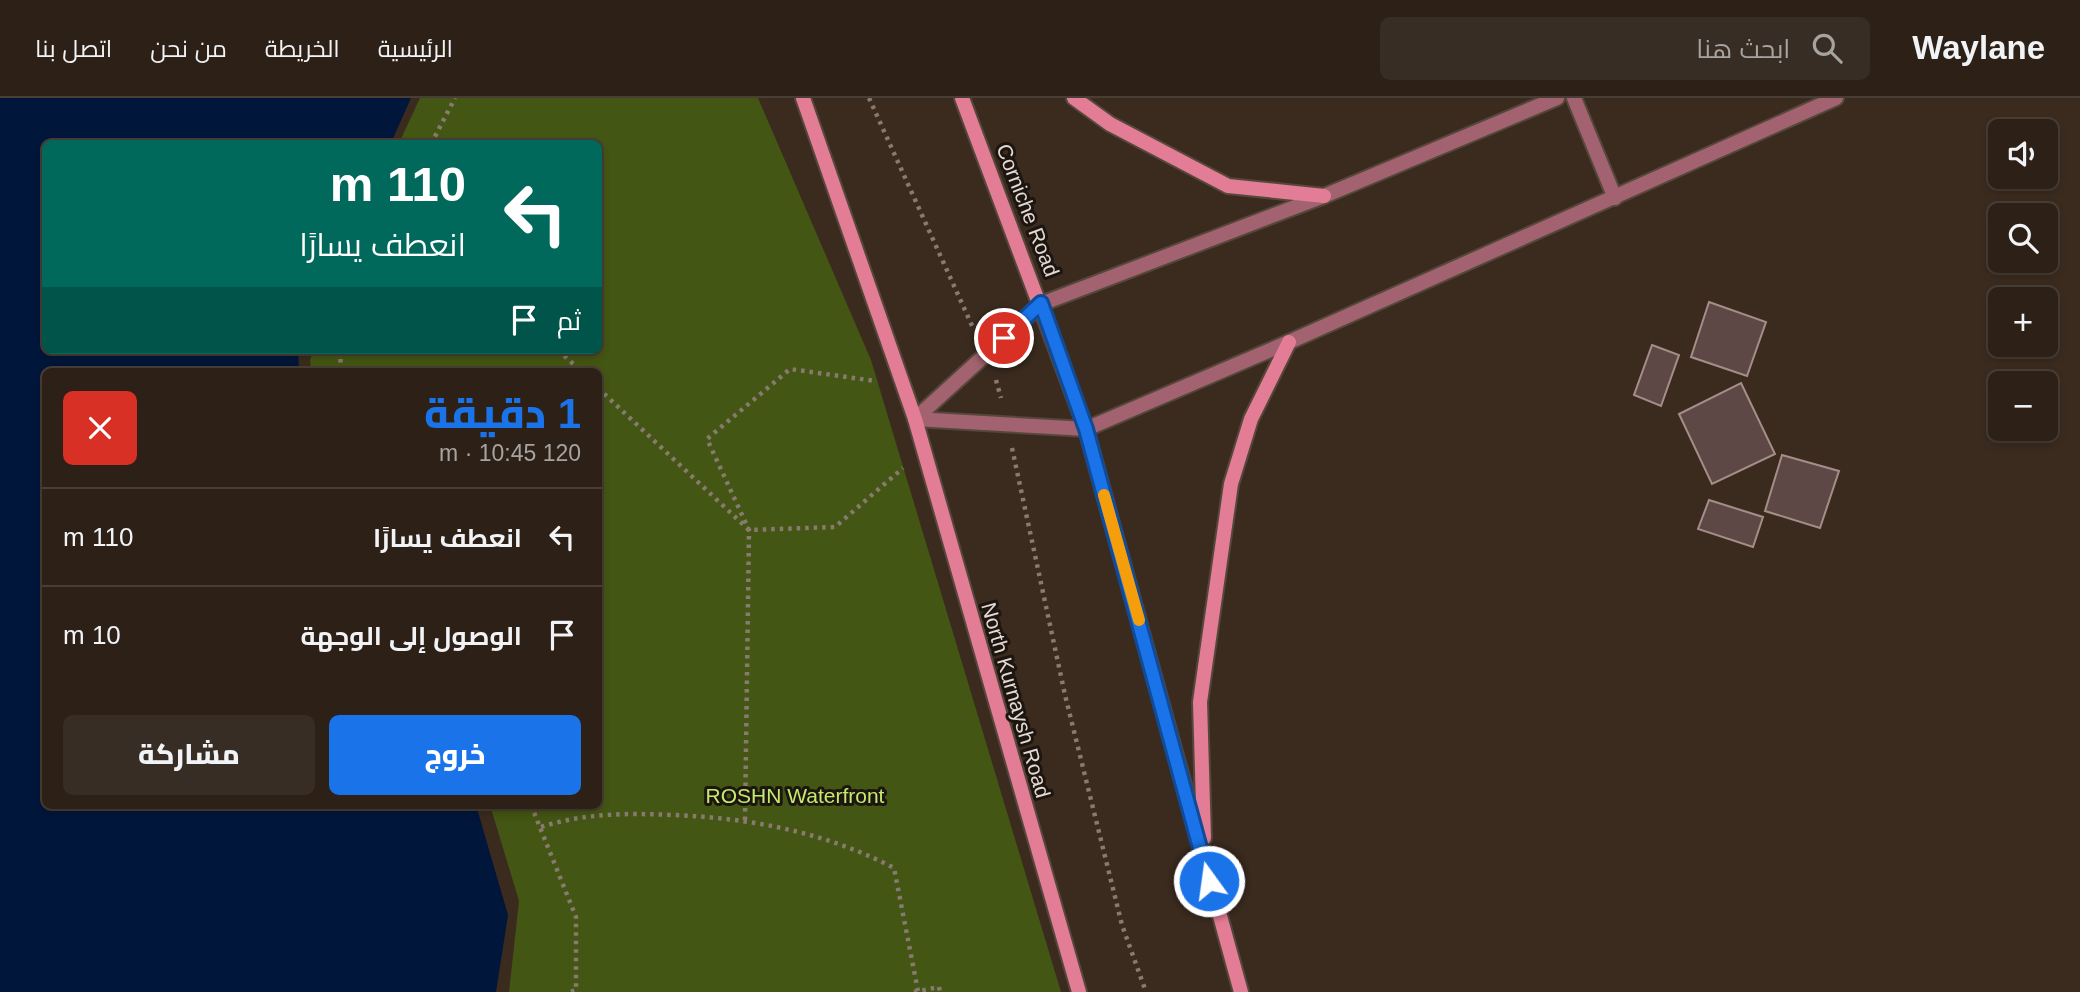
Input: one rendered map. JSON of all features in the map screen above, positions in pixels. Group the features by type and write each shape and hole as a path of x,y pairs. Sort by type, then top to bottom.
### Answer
{"main road":[{"path":"803,98 915,419"},
{"name":"Corniche Road","path":"962,98 1086,429 1205,861"},
{"path":"1074,98 1110,124 1228,186 1324,196"},
{"path":"1241,992 1205,861 1200,702 1231,484 1251,419 1289,342"},
{"name":"North Kurnaysh Road","path":"915,419 1079,992"}],"street":[{"path":"915,419 1041,303 1324,196 1557,98"},
{"path":"1574,98 1615,198"},
{"path":"915,419 1086,429 1289,342 1836,98"}],"path":[{"path":"433,140 455,98"},
{"path":"869,98 999,385 1065,695 1122,925 1146,992"},
{"path":"562,354 577,368"},
{"path":"745,820 749,530 707,439 789,369 877,381"},
{"path":"602,392 749,530 835,527 903,470 899,457"},
{"path":"533,809 576,917 576,990 570,992"},
{"path":"541,827 571,819 644,813 745,820 852,848 894,868 916,992 939,988 940,992"}],"green space":[{"name":"ROSHN Waterfront","path":"420,98 758,98 871,360 1061,992 509,992 519,901 491,809 602,809 602,368 311,368 310,360 312,354 602,354 602,140 400,140"}],"water":[{"path":"0,98 411,98 392,140 42,140 42,354 298,354 299,368 42,368 42,809 477,809 508,915 496,992 0,992"}],"building":[{"path":"1709,302 1766,322 1747,376 1691,357"},
{"path":"1652,345 1679,355 1661,406 1634,395"},
{"path":"1741,383 1775,454 1712,484 1679,414"},
{"path":"1782,455 1839,471 1820,528 1765,511"},
{"path":"1709,500 1763,517 1753,547 1698,529"}],"slow traffic":[{"path":"1104,495 1139,620"}],"route":[{"path":"1004,338 1041,303 1086,429 1209,881"}]}
